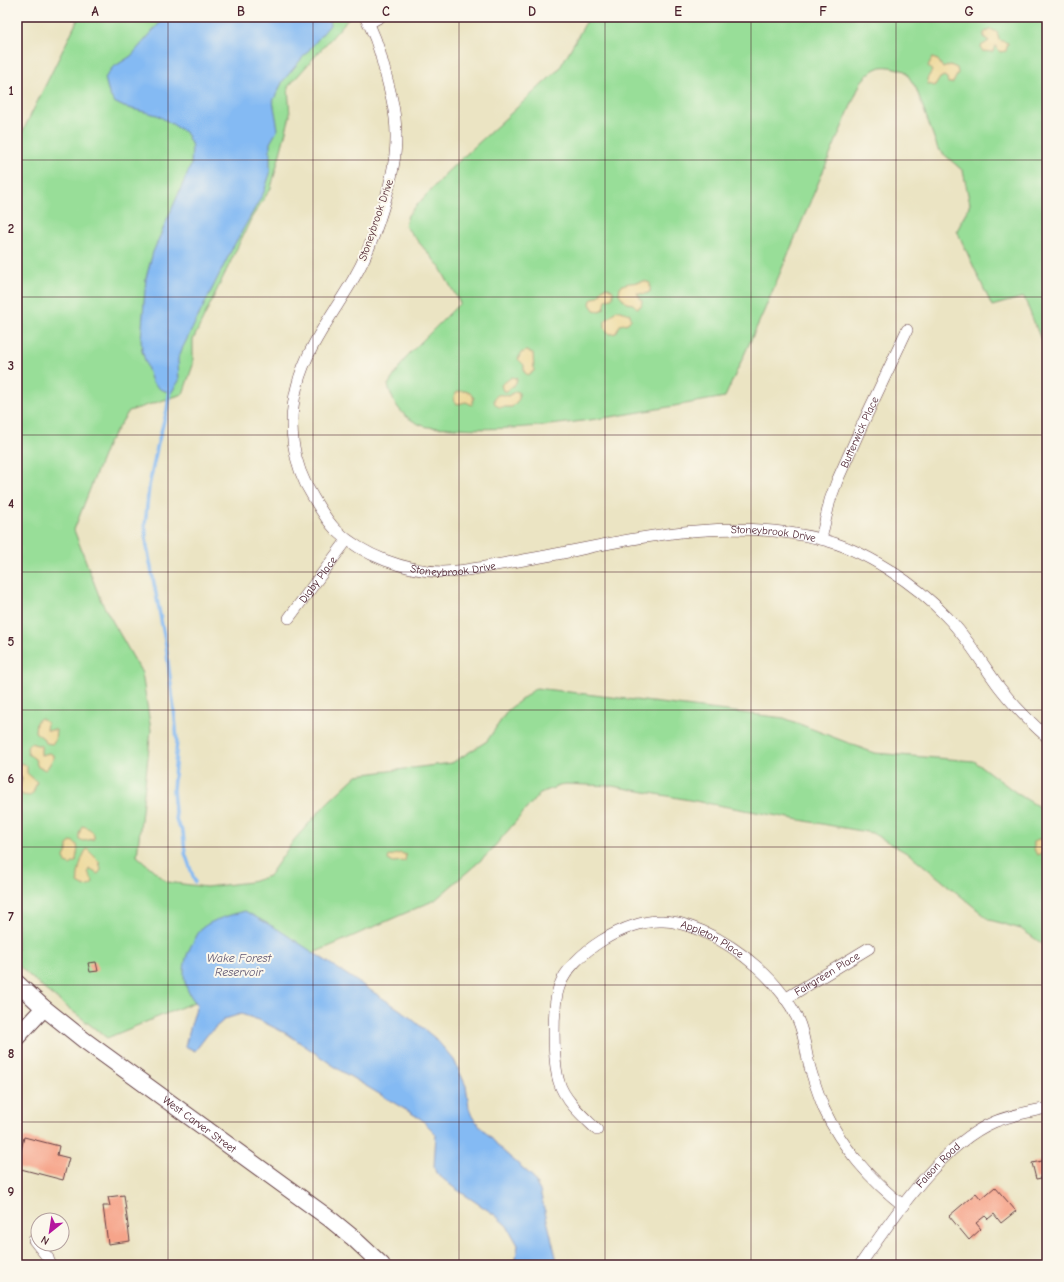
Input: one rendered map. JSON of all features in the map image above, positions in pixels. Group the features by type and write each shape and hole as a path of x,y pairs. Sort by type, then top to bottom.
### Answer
{"street":[{"path":"367,20 380,17"},
{"name":"Stoneybrook Drive","path":"367,20 383,63 394,108 396,134 395,157 391,178 376,229 364,260 319,335 302,370 294,400 292,424 297,468 303,482 322,513 334,528 347,540 370,553 396,563 427,571 445,572 549,556 648,537 699,531 737,529 779,532 821,539 843,546 864,556 904,581 936,605 965,637 1012,702 1047,737"},
{"name":"Butterwick Place","path":"821,539 830,500 837,481 863,422 907,330"},
{"name":"Digby Place","path":"289,618 347,540"},
{"name":"Appleton Place","path":"597,1130 564,1093 559,1083 556,1068 556,997 564,976 588,950 620,931 634,926 649,922 674,922 703,932 736,950 769,979 785,999 798,1020 812,1076 832,1124 865,1170 879,1185 904,1206"},
{"name":"Fairgreen Place","path":"785,999 869,948"},
{"name":"West Carver Street","path":"20,991 90,1045 330,1219 382,1265"},
{"path":"17,1037 44,1008"},
{"name":"Faison Road","path":"860,1265 904,1206 938,1164 971,1135 994,1122 1047,1108"},
{"path":"43,1252 48,1258 50,1265"}],"green space":[{"path":"79,17 350,17 288,87 290,116 271,188 252,217 193,340 193,365 183,394 129,411 108,443 74,530 101,601 142,673 151,730 137,856 167,882 206,887 251,882 269,876 294,840 327,803 357,775 452,763 487,741 508,710 536,688 784,718 874,753 974,761 1018,794 1047,812 1047,947 1021,929 990,920 912,856 872,833 612,786 565,784 540,793 488,854 435,900 335,944 107,1038 44,989 17,964 17,143"},
{"path":"589,17 1047,17 1047,355 1024,297 992,306 957,231 970,204 963,171 938,149 916,88 905,71 891,67 880,67 871,72 861,82 764,311 725,397 624,415 522,427 488,429 433,427 414,422 399,409 388,385 407,356 460,303 439,266 405,226 408,215 447,172 559,69"}],"sand":[{"path":"990,29 997,32 999,40 1008,43 1006,51 1000,52 995,45 993,52 982,51 981,46 989,41 984,37 984,33"},
{"path":"932,58 938,60 943,68 950,65 957,68 958,73 953,83 948,83 947,78 944,76 940,78 935,86 928,84 927,79 932,71 928,66"},
{"path":"644,281 650,283 650,292 645,294 637,293 642,301 641,306 637,308 633,304 626,303 619,294 620,287 626,284"},
{"path":"607,287 613,291 613,297 606,300 604,309 599,311 594,310 590,304 591,300 600,295 602,289"},
{"path":"617,310 630,314 631,319 628,323 620,325 616,333 610,334 605,329 605,321"},
{"path":"526,351 533,353 534,371 528,375 524,372 524,365 518,359 521,353"},
{"path":"512,377 517,379 516,383 507,391 503,391 501,385"},
{"path":"464,391 469,392 474,398 472,405 466,402 458,404 454,402 454,395"},
{"path":"516,391 519,393 519,399 512,407 499,407 495,404 495,397 500,395 508,396"},
{"path":"41,718 47,723 46,730 56,730 55,741 52,744 46,743 43,738 35,732 36,722"},
{"path":"30,743 41,746 41,755 49,753 53,755 53,759 46,770 38,767 35,759 28,754 27,746"},
{"path":"22,763 27,766 27,773 37,782 33,793 30,796 22,795 19,790 22,779 21,777 17,778 17,765"},
{"path":"82,826 91,830 94,839 83,841 79,839"},
{"path":"1038,839 1047,840 1047,845 1043,847 1043,853 1037,855 1034,849 1034,842"},
{"path":"72,841 77,845 78,851 76,861 70,865 66,863 64,857 67,851 67,845"},
{"path":"87,849 99,861 101,870 98,874 89,869 88,872 93,882 91,885 85,887 78,883 78,880 81,860"},
{"path":"401,853 406,855 405,861 392,862 388,860 389,856"}],"water":[{"path":"165,17 331,17 330,25 283,81 273,101 278,129 270,143 270,174 264,192 232,249 182,349 178,359 179,381 171,393 160,389 152,382 142,351 141,339 146,278 153,252 191,165 192,146 186,133 157,115 124,107 114,102 109,94 105,78 112,68 131,56"},
{"name":"Wake Forest Reservoir","path":"245,911 279,930 402,1011 436,1039 454,1060 466,1086 469,1108 473,1118 503,1151 532,1176 540,1191 558,1265 515,1265 518,1245 507,1226 495,1215 453,1187 436,1173 434,1167 436,1134 421,1119 341,1071 289,1035 259,1020 241,1014 225,1019 208,1034 195,1051 185,1046 197,1004 187,988 185,980 184,972 187,955 202,928 211,922"}],"building":[{"path":"96,962 98,971 90,972 88,963"},
{"path":"24,1137 59,1146 57,1155 69,1158 63,1180 17,1168"},
{"path":"1047,1160 1047,1177 1036,1179 1032,1163"},
{"path":"995,1187 1016,1211 1001,1223 994,1214 988,1219 985,1216 976,1223 981,1229 969,1240 949,1216 976,1193 981,1199"},
{"path":"124,1195 130,1241 108,1244 103,1206 110,1206 108,1197"}],"waterway":[{"path":"170,388 167,410 149,486 145,525 147,547 166,646 175,718 177,740 173,790 175,812 177,823 183,832 185,853 195,882"}]}
